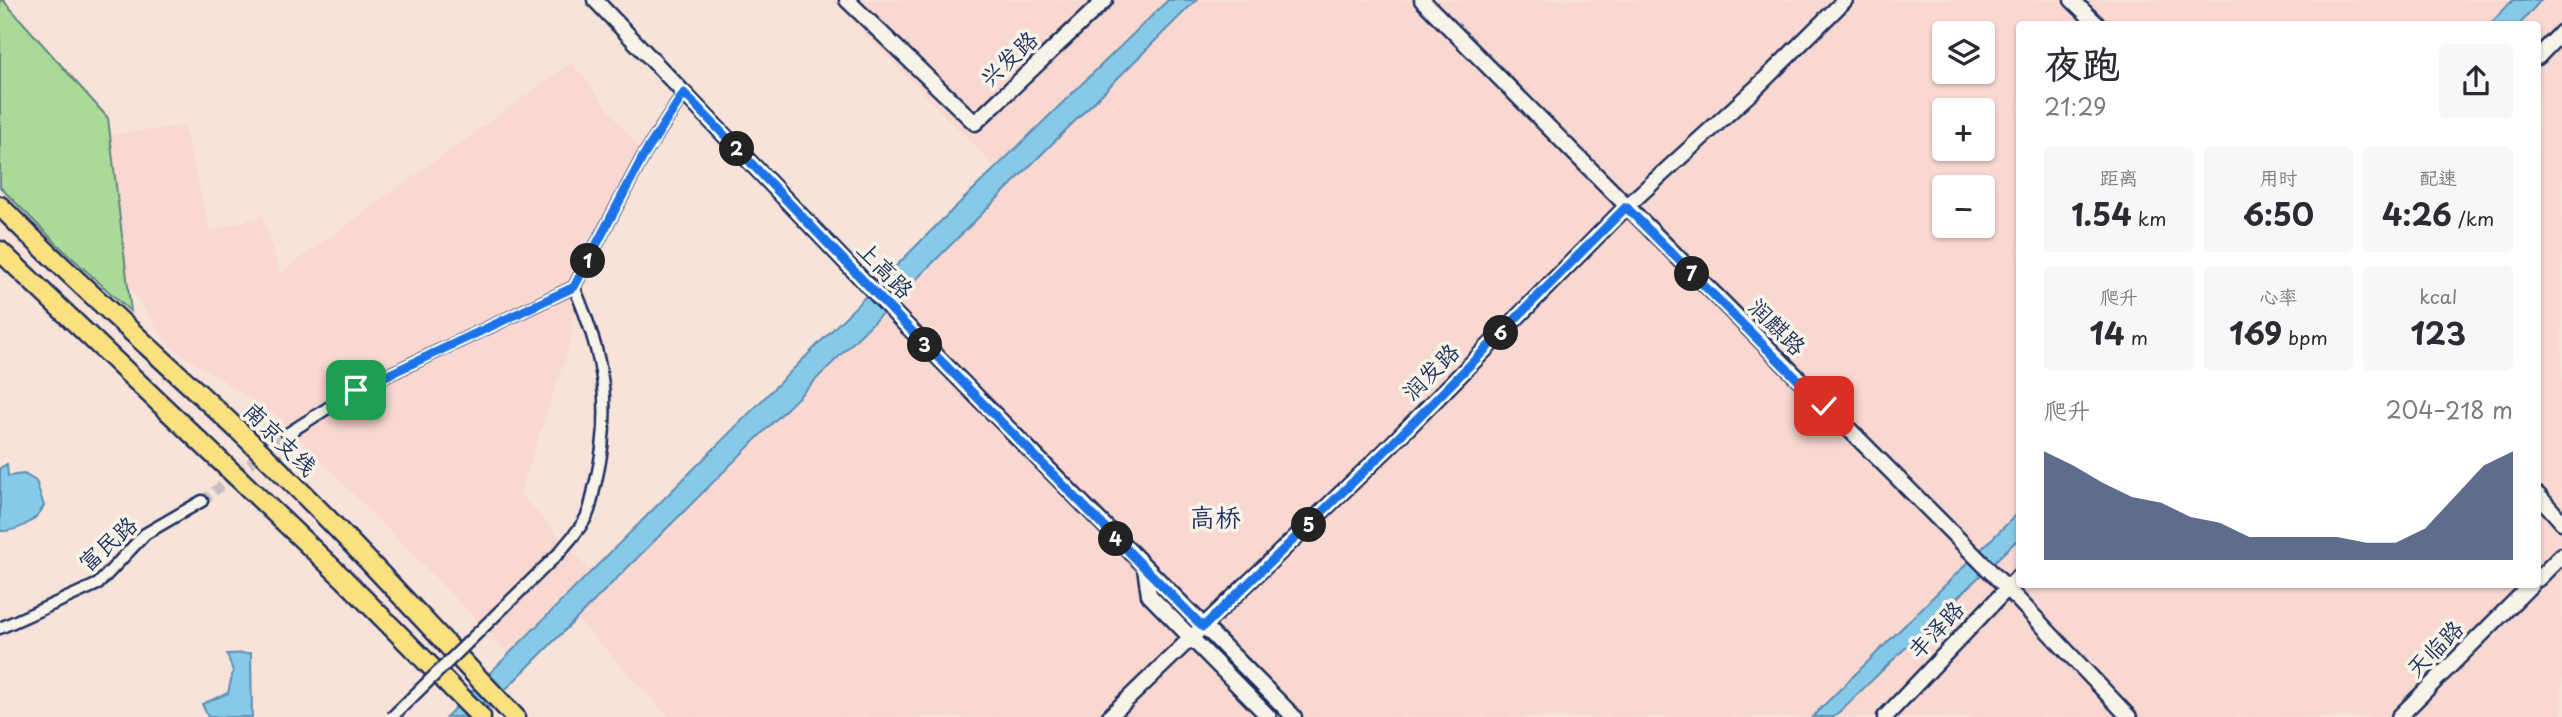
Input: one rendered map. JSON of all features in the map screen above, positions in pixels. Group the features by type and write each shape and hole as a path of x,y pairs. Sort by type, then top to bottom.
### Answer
{"highway":[{"name":"南京支线","path":"0,206 52,259 240,433 412,607 515,717"},
{"path":"0,251 343,578 481,717"}],"main road":[{"name":"上高路","path":"595,0 900,319 1145,568 1149,595 1198,632 1294,717"},
{"name":"兴发路","path":"846,0 975,123 1105,0"},
{"name":"润麒路","path":"1422,0 2007,588 2129,717"},
{"name":"润发路","path":"1109,717 1386,450 1626,207 1756,88 1845,0"},
{"path":"2072,0 2094,21"},
{"path":"2541,54 2562,33"},
{"path":"2541,498 2562,522"},
{"path":"2541,576 2562,555"},
{"name":"丰泽路","path":"1885,717 2016,579"},
{"name":"天临路","path":"2399,717 2528,588"},
{"name":"上高路","path":"1198,632 1269,717"}],"street":[{"path":"286,434 356,390 574,287 644,155 684,93"},
{"path":"392,717 560,552 588,514 599,466 606,409 601,370 590,323 574,287"},
{"name":"富民路","path":"0,628 99,584 145,534 202,501"}],"shaded area":[{"path":"832,0 2562,0 2562,717 669,717 564,605 510,654 276,415 170,347 113,263 91,137 184,126 210,231 263,216 280,273 572,62 644,155 574,287 572,337 520,494 594,575 998,170"}],"green space":[{"path":"0,0 3,0 108,118 131,312 0,187"}],"water":[{"path":"1168,0 1196,0 478,717 446,717 939,223"},
{"path":"2513,0 2541,0 2523,21 2493,21"},
{"path":"7,464 8,476 24,474 36,481 44,506 26,524 13,530 0,531 0,468"},
{"path":"2016,515 2016,541 1834,717 1812,717"},
{"path":"251,653 252,717 208,717 202,704 228,693 233,671 227,654"}],"tunnel":[{"path":"202,501 287,434"}],"district":[{"name":"高桥","path":"1215,518"}],"route":[{"path":"356,390 574,287 644,155 684,93 900,319 1203,627 1386,450 1626,207 1824,406"}]}
